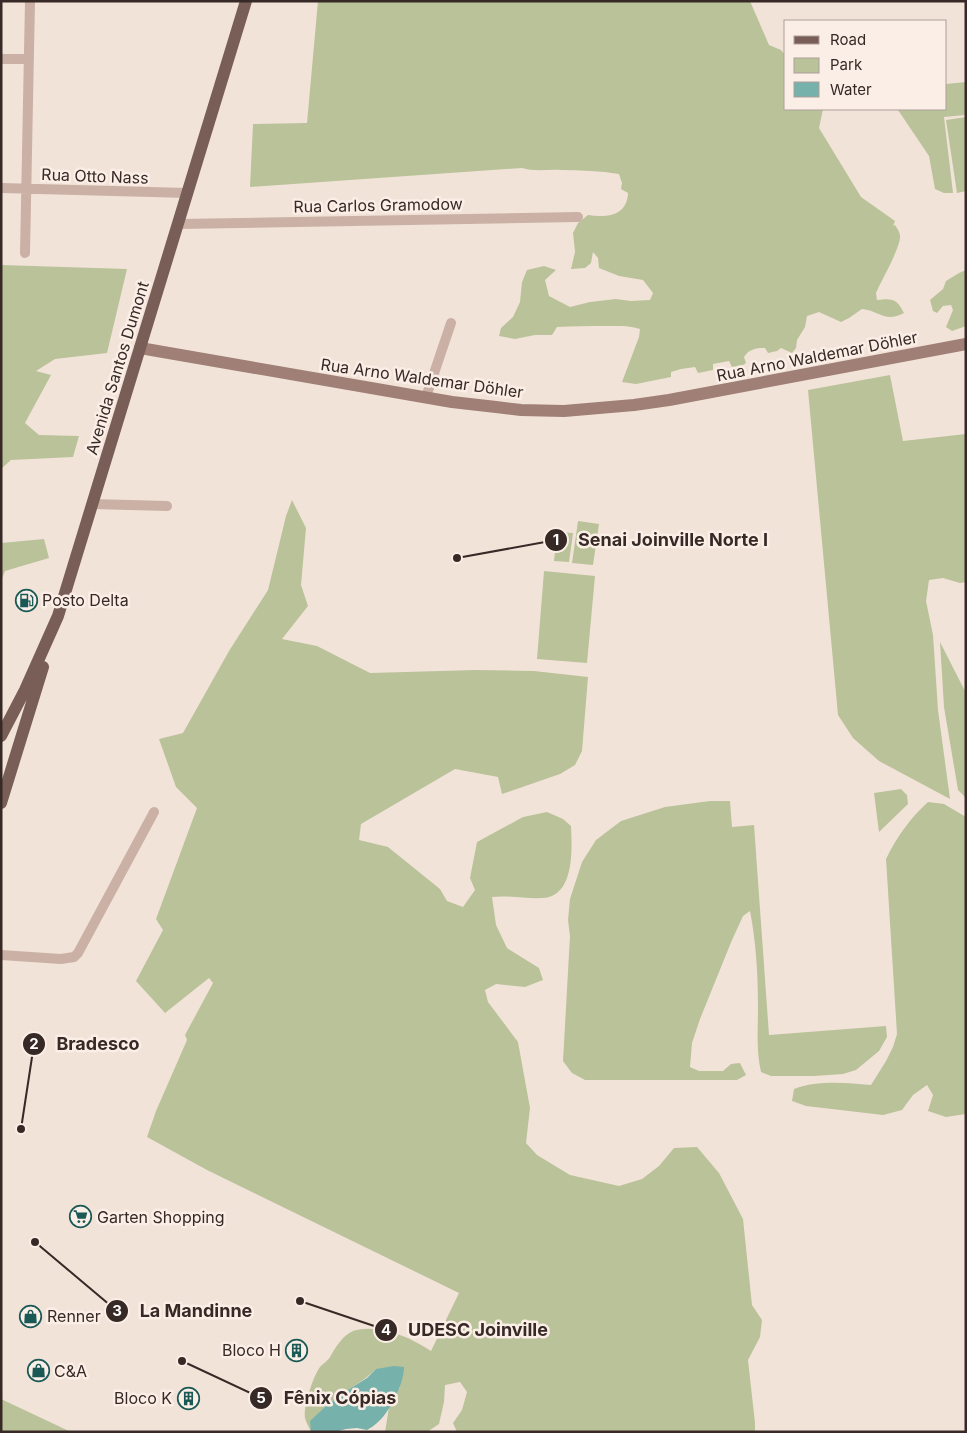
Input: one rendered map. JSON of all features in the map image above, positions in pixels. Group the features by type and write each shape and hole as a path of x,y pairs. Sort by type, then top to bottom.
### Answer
{"main road":[{"name":"Avenida Santos Dumont","path":"1,736 25,690 58,616 246,1"},
{"name":"Rua Arno Waldemar Döhler","path":"140,348 452,402 522,410 564,410 609,407 678,398 966,344"},
{"path":"1,803 58,616"}],"street":[{"path":"25,253 30,1"},
{"path":"1,59 29,59"},
{"name":"Rua Otto Nass","path":"1,188 188,193"},
{"name":"Rua Carlos Gramodow","path":"178,224 578,217"},
{"path":"426,397 451,323"},
{"path":"92,504 167,506"},
{"path":"1,955 61,959 74,957 78,953 154,812"}],"green space":[{"path":"318,1 750,1 769,45 781,50 784,54 784,110 823,110 819,128 861,197 895,221 893,226 895,225 899,232 899,241 876,293 877,300 894,300 904,313 887,317 862,309 841,322 819,312 807,316 805,327 792,353 781,348 768,353 765,348 756,349 746,354 744,357 746,363 743,365 732,367 729,361 713,364 713,370 698,373 695,367 671,372 671,377 636,384 622,382 639,337 640,329 623,326 557,327 552,335 535,335 515,339 499,336 501,328 513,317 520,302 522,282 527,270 544,266 556,270 545,280 549,296 570,307 616,299 631,301 650,300 653,293 643,280 619,276 599,268 598,258 593,252 591,263 585,268 571,269 575,252 573,233 578,223 588,215 602,216 615,214 624,207 628,193 621,189 622,183 619,174 522,168 250,187 253,124 307,123"},
{"path":"966,82 966,115 944,117 953,193 944,193 935,189 929,156 898,110 947,110 947,84"},
{"path":"966,117 966,191 957,193 946,120"},
{"path":"1,265 127,269 107,353 55,359 36,371 51,375 25,423 39,435 79,436 73,457 11,460 1,469"},
{"path":"966,270 966,326 952,331 946,327 953,310 951,305 943,306 937,313 933,311 930,300 943,289 946,281"},
{"path":"890,375 903,441 966,434 966,582 960,583 943,578 929,580 926,601 933,635 938,710 950,799 879,761 853,738 838,715 808,390"},
{"path":"292,500 306,528 301,585 308,606 282,639 317,646 370,673 475,670 534,671 588,677 582,751 575,765 560,774 502,794 498,777 455,769 361,824 359,840 388,847 440,889 447,901 463,907 475,890 470,878 477,842 523,817 547,812 563,819 571,826 571,858 566,880 561,889 553,895 543,898 492,897 496,925 507,948 539,968 543,980 525,987 496,984 485,990 488,1002 518,1042 530,1108 526,1143 537,1155 570,1175 619,1186 642,1179 659,1166 674,1148 697,1147 719,1173 743,1219 752,1305 762,1320 760,1337 748,1360 755,1432 457,1432 453,1423 462,1410 467,1392 460,1382 445,1385 444,1402 439,1424 427,1432 385,1432 389,1407 400,1387 376,1369 335,1399 311,1421 311,1432 305,1420 305,1413 312,1384 317,1371 329,1359 346,1335 362,1329 383,1330 404,1336 431,1351 459,1293 207,1170 147,1137 156,1111 187,1040 185,1035 213,983 209,978 165,1013 136,981 163,930 156,919 197,808 176,787 159,739 183,733 229,651 268,590 286,516"},
{"path":"578,521 599,524 593,565 572,563"},
{"path":"557,532 573,533 569,562 554,561"},
{"path":"44,539 49,558 5,571 1,581 1,543"},
{"path":"544,571 595,576 587,663 537,659"},
{"path":"940,642 966,693 966,798 958,790 944,707"},
{"path":"901,789 907,795 908,804 879,832 874,793"},
{"path":"710,801 730,801 732,827 754,825 769,1035 886,1026 887,1037 879,1051 856,1070 843,1074 814,1076 771,1076 761,1072 758,1048 756,958 750,911 743,916 700,1019 692,1043 690,1067 699,1071 723,1071 731,1064 740,1063 746,1075 737,1080 585,1080 572,1073 563,1061 570,936 568,920 570,899 582,862 596,840 621,821 665,807"},
{"path":"928,802 944,804 966,817 966,1114 946,1117 928,1111 933,1095 927,1085 913,1095 902,1110 883,1115 806,1106 792,1101 794,1089 803,1086 832,1083 871,1085 893,1047 897,1034 886,859 904,829"},
{"path":"1,1399 71,1432 1,1432"}],"water":[{"path":"394,1366 404,1367 402,1381 387,1412 375,1425 367,1430 357,1428 335,1432 311,1432 310,1421 326,1406 367,1378 376,1369"}],"place":[{"name":"Senai Joinville Norte I","path":"457,558"},
{"name":"Posto Delta","path":"26,600"},
{"name":"Bradesco","path":"21,1129"},
{"name":"Garten Shopping","path":"81,1217"},
{"name":"La Mandinne","path":"35,1242"},
{"name":"UDESC Joinville","path":"300,1301"},
{"name":"Renner","path":"31,1316"},
{"name":"Bloco H","path":"297,1350"},
{"name":"Fênix Cópias","path":"182,1361"},
{"name":"C&A","path":"38,1371"},
{"name":"Bloco K","path":"188,1398"}]}
